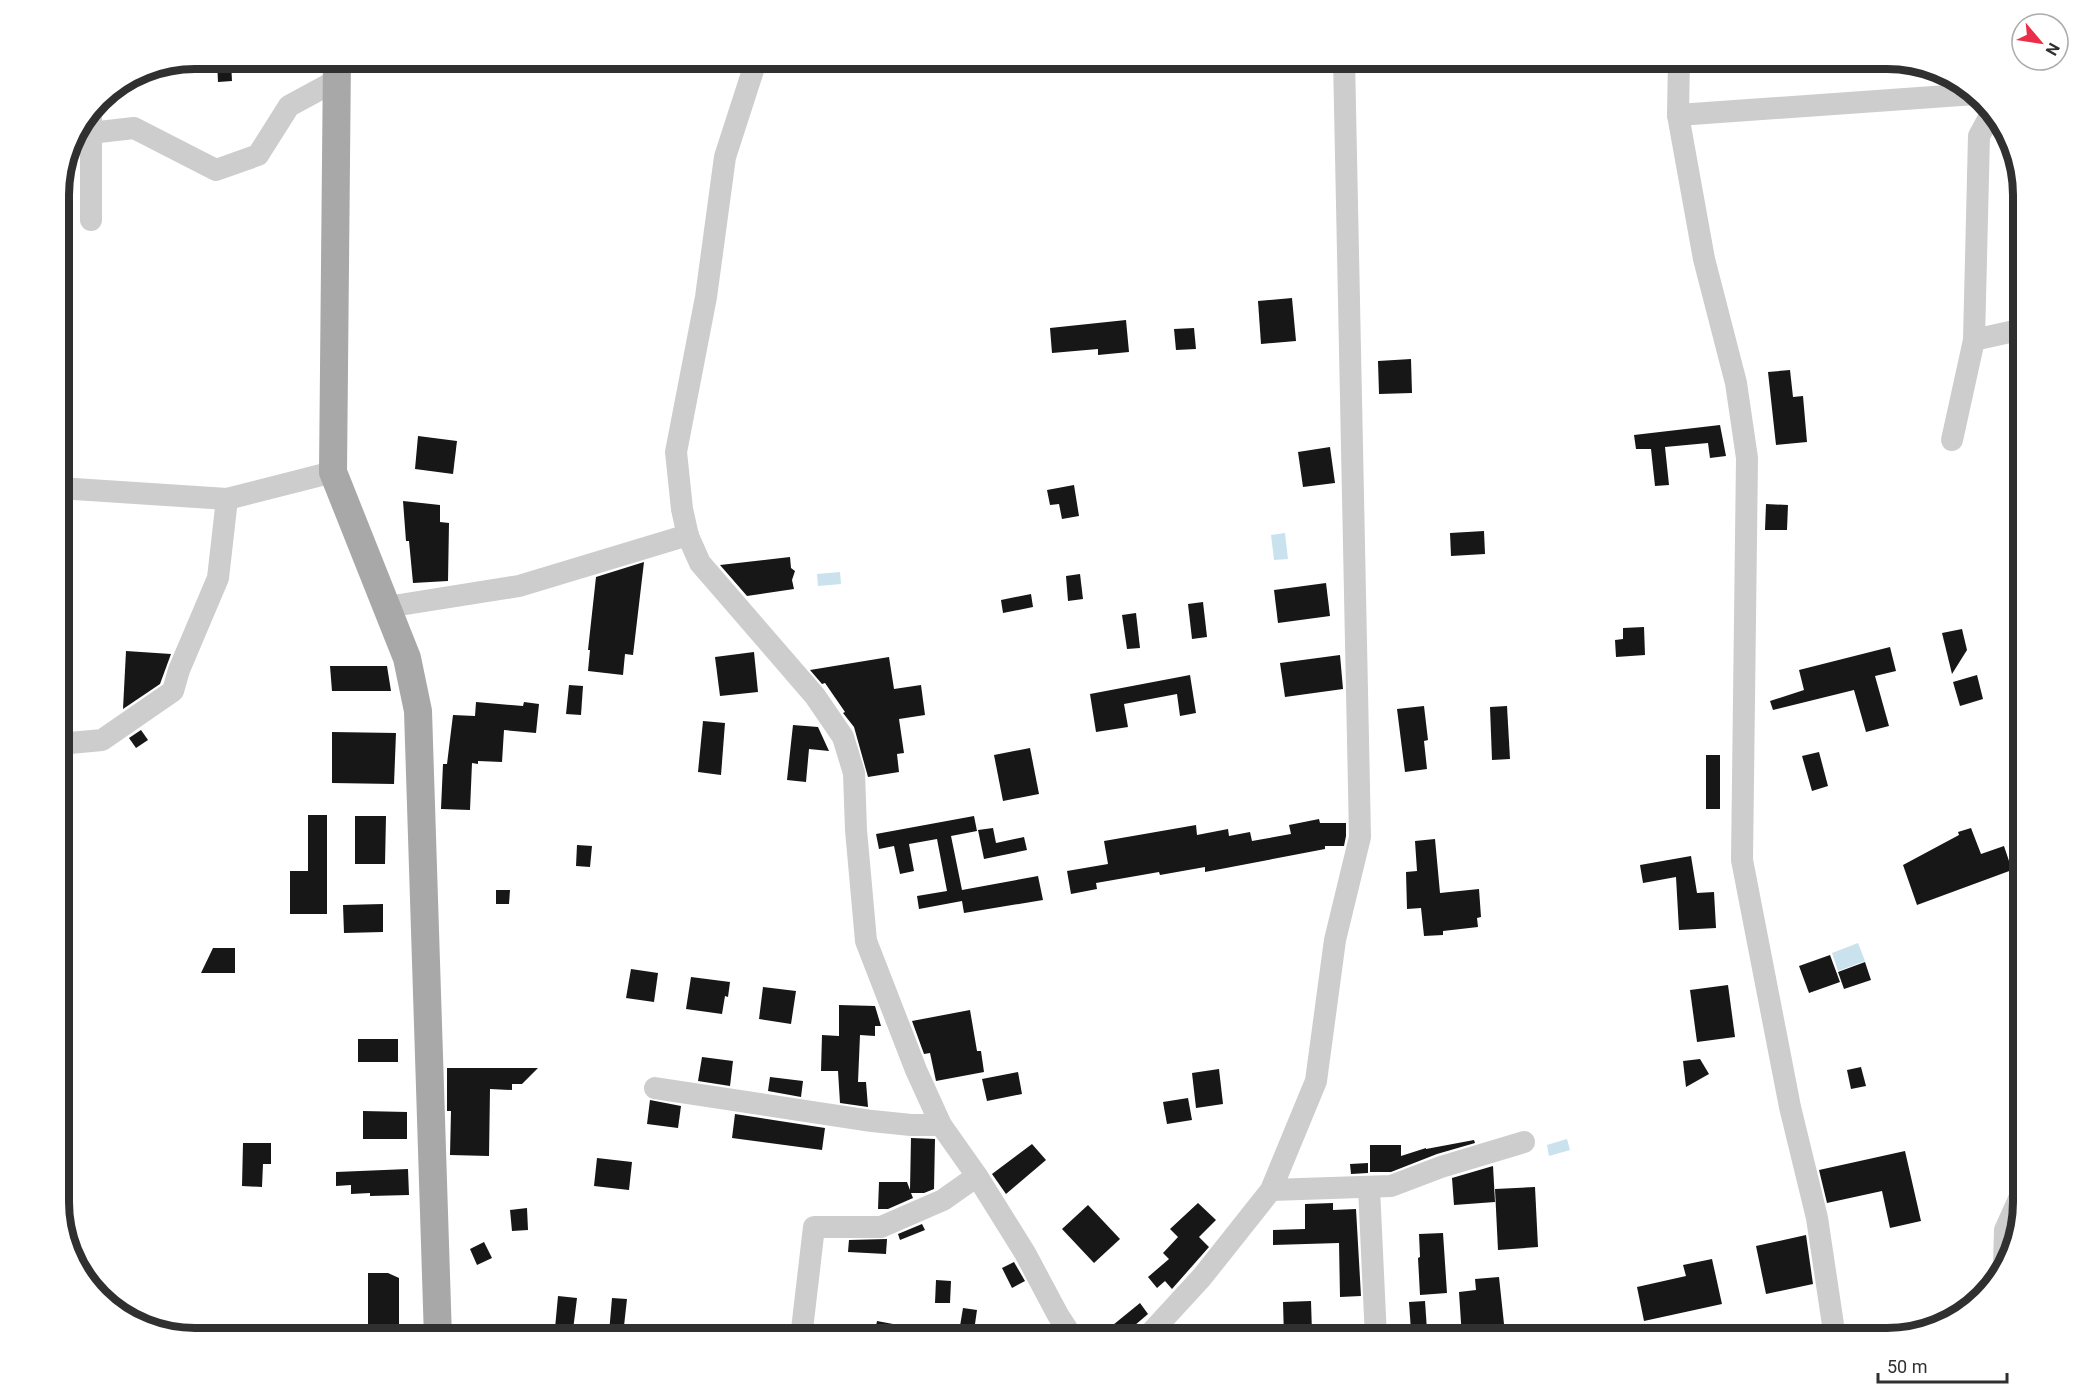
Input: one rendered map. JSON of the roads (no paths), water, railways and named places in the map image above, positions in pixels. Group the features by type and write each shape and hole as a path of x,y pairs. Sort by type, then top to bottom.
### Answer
{"main road":[{"path":"337,69 333,472 407,658 418,711 438,1328"}],"street":[{"path":"90,133 134,128 216,170 258,155 289,105 337,69"},
{"path":"753,69 725,157 706,297 676,452 682,509 688,535 700,563 815,696 843,737 854,773 856,830 866,941 916,1070 941,1125 977,1176 1025,1253 1066,1328"},
{"path":"1155,1328 1202,1277 1271,1190 1316,1081 1335,940 1360,837 1344,69"},
{"path":"1679,69 1678,115 1704,259 1736,383 1747,458 1742,860 1790,1107 1817,1218 1834,1328"},
{"path":"1678,115 1964,95"},
{"path":"1952,441 1974,340 1979,136 1988,119"},
{"path":"90,124 91,220"},
{"path":"1974,340 2013,331"},
{"path":"69,489 226,500 333,472"},
{"path":"69,743 102,740 172,691 218,578 226,500"},
{"path":"387,607 519,586 688,535"},
{"path":"655,1088 872,1121 941,1125"},
{"path":"1271,1190 1391,1186 1442,1167 1524,1142"},
{"path":"802,1328 814,1227 881,1227 943,1200 977,1176"},
{"path":"1369,1188 1376,1328"},
{"path":"2005,1247 2005,1230 2012,1215"}],"water":[{"path":"1285,533 1288,559 1274,560 1271,535"},
{"path":"840,572 841,584 818,586 817,574"},
{"path":"1858,943 1865,961 1838,971 1832,953"},
{"path":"1567,1139 1570,1150 1549,1156 1547,1145"}]}
